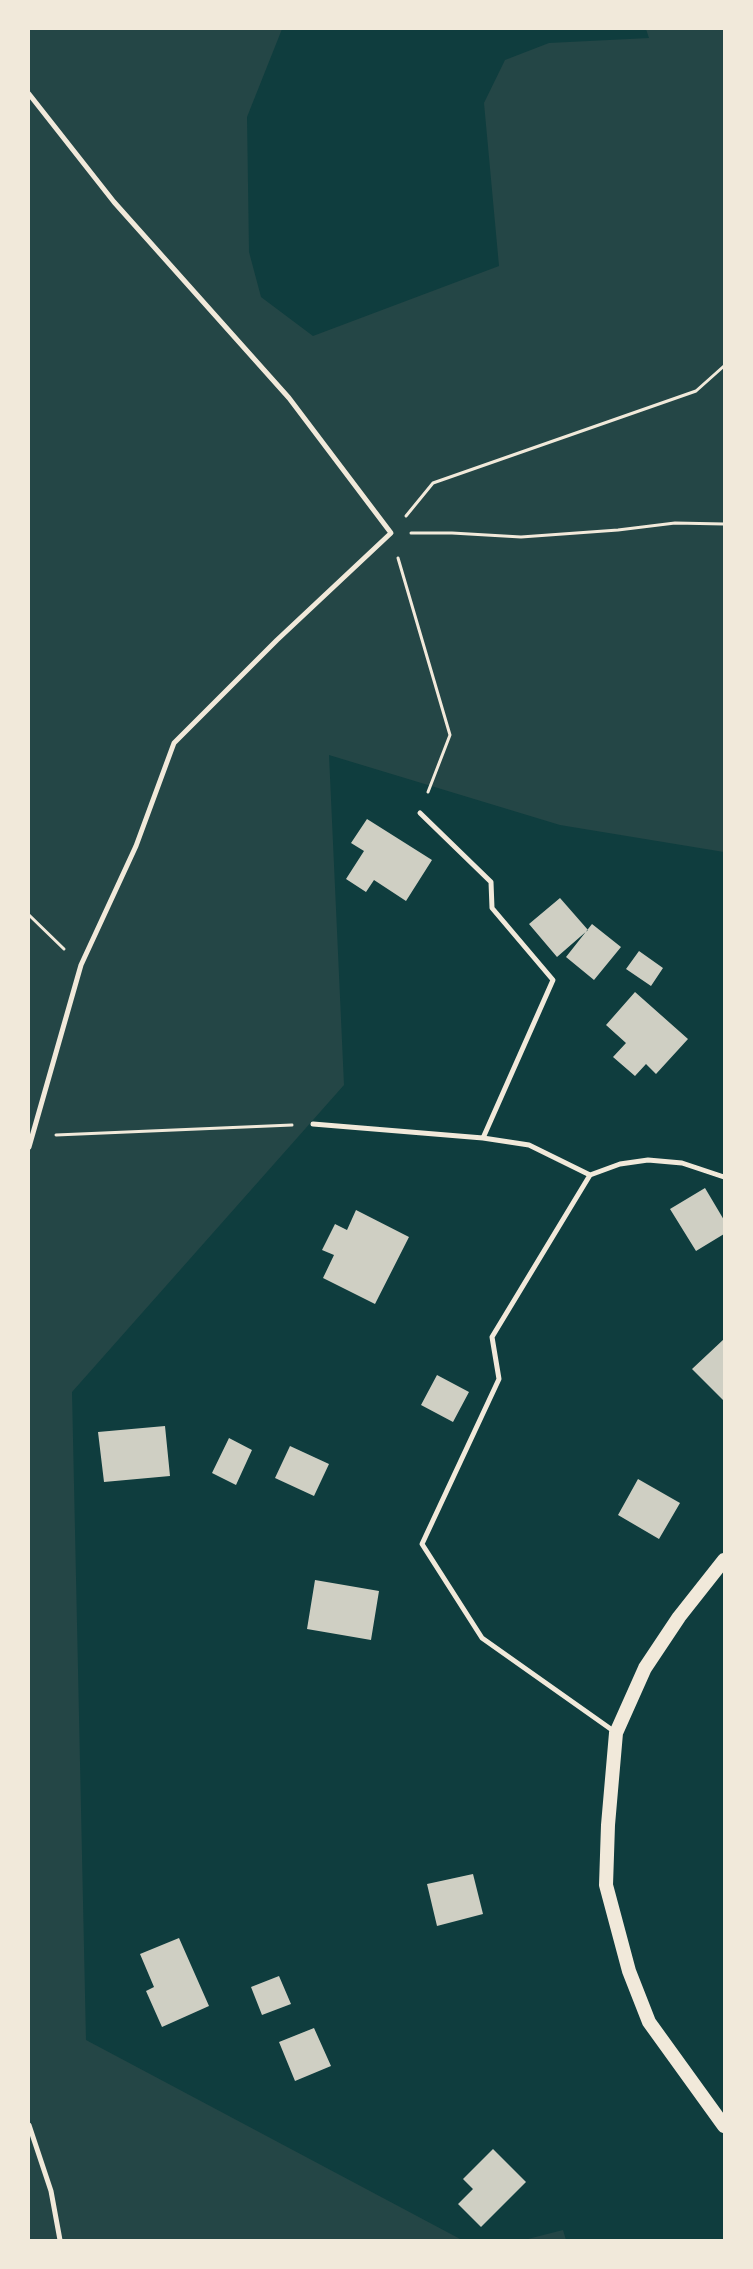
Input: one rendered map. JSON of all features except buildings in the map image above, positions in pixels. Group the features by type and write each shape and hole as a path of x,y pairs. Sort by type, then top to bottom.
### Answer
{"highway":[{"path":"724,1560 679,1617 645,1668 616,1733 608,1825 606,1885 629,1971 648,2022 724,2126"}],"street":[{"path":"29,94 114,202 289,398 390,533 277,640 174,742 136,846 81,965 29,1147"},
{"path":"420,813 491,882 492,908 553,980 483,1138"},
{"path":"313,1124 483,1138 529,1145 590,1175"},
{"path":"616,1733 482,1638 422,1544 499,1379 492,1337 590,1175 620,1164 648,1160 682,1163 724,1176"},
{"path":"29,2125 51,2190 60,2240"}],"path":[{"path":"390,533 433,483 696,392 724,366"},
{"path":"390,533 452,533 521,538 675,523 724,524"},
{"path":"390,533 450,735 420,813"},
{"path":"29,915 81,965"},
{"path":"31,1136 313,1124"}],"shaded area":[{"path":"29,29 282,29 247,117 249,252 261,297 313,336 499,266 484,103 505,60 549,43 649,38 646,29 724,29 724,852 560,825 329,755 344,1085 72,1392 86,2040 462,2240 29,2240"},
{"path":"563,2230 566,2240 524,2240"}]}
